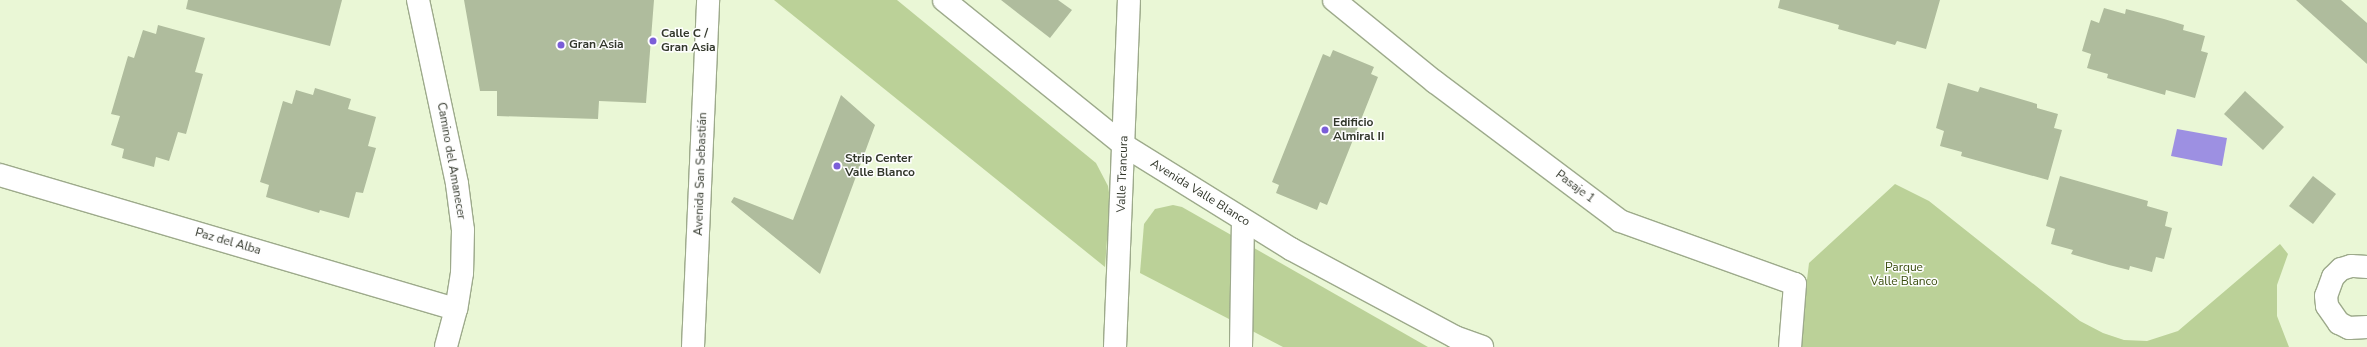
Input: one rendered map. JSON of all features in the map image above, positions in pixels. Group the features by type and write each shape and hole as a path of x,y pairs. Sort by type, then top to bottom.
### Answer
{"street":[{"name":"Camino del Amanecer","path":"418,0 457,184 463,230 462,272 456,309 446,347"},
{"name":"Avenida San Sebastián","path":"693,347 708,0"},
{"name":"Avenida Valle Blanco","path":"944,0 1125,146 1243,221 1455,338 1482,347"},
{"name":"Valle Trancura","path":"1116,347 1125,146 1129,0"},
{"name":"Pasaje 1","path":"1334,0 1435,82 1620,221 1795,284 1790,347"},
{"name":"Paz del Alba","path":"0,175 456,309"},
{"path":"1240,347 1243,221"},
{"path":"2367,267 2351,266 2341,269 2333,277 2326,296 2327,306 2339,323 2349,328 2367,327"}],"green space":[{"path":"774,0 897,0 1096,163 1108,186 1110,199 1105,267"},
{"name":"Parque Valle Blanco","path":"1895,184 1929,201 2080,321 2103,333 2124,340 2147,341 2178,331 2280,244 2288,254 2277,285 2277,316 2289,347 1799,347 1809,263"},
{"path":"1173,205 1182,207 1428,347 1283,347 1140,273 1144,224 1155,209"}],"shaded area":[{"path":"2177,129 2227,138 2222,166 2171,156"}],"building":[{"path":"188,0 342,0 330,46 186,9"},
{"name":"Gran Asia","path":"464,0 654,0 646,103 599,101 598,119 497,116 497,91 480,91"},
{"path":"1001,0 1058,0 1072,10 1050,38"},
{"path":"1780,0 1940,0 1926,49 1897,41 1895,45 1838,29 1839,25 1778,8"},
{"path":"2296,0 2341,0 2367,23 2367,64"},
{"path":"2104,8 2125,14 2126,9 2164,19 2184,25 2183,30 2205,36 2201,51 2208,53 2195,98 2166,90 2165,95 2107,78 2108,74 2087,68 2091,54 2082,51 2091,20 2099,23"},
{"path":"158,25 205,38 195,72 203,74 186,134 178,132 169,161 156,157 154,167 122,158 124,149 111,145 120,116 111,114 128,56 134,58 143,30 156,34"},
{"name":"Edificio Almiral II","path":"1333,50 1374,67 1371,74 1378,77 1327,205 1320,202 1317,210 1276,193 1279,185 1272,182 1323,54 1330,57"},
{"path":"1948,83 1978,92 1980,87 2037,104 2037,108 2058,114 2054,128 2062,130 2048,180 1961,156 1962,152 1940,146 1944,131 1936,128"},
{"path":"315,88 351,99 348,109 376,117 368,146 376,148 363,193 356,192 349,218 320,210 319,213 266,197 269,185 260,182 283,101 292,104 296,90 313,95"},
{"path":"2245,91 2284,127 2263,150 2224,114"},
{"name":"Strip Center Valle Blanco","path":"841,95 875,125 820,274 731,202 734,197 793,220"},
{"path":"2060,176 2148,201 2147,206 2168,212 2165,226 2172,228 2164,259 2156,257 2152,272 2130,266 2129,270 2071,254 2073,250 2051,244 2055,229 2046,226"},
{"path":"2313,176 2336,194 2313,224 2289,206"}],"place":[{"name":"Calle C / Gran Asia","path":"653,41"},
{"name":"Gran Asia","path":"561,45"},
{"name":"Edificio Almiral II","path":"1325,130"},
{"name":"Strip Center Valle Blanco","path":"837,166"}]}
